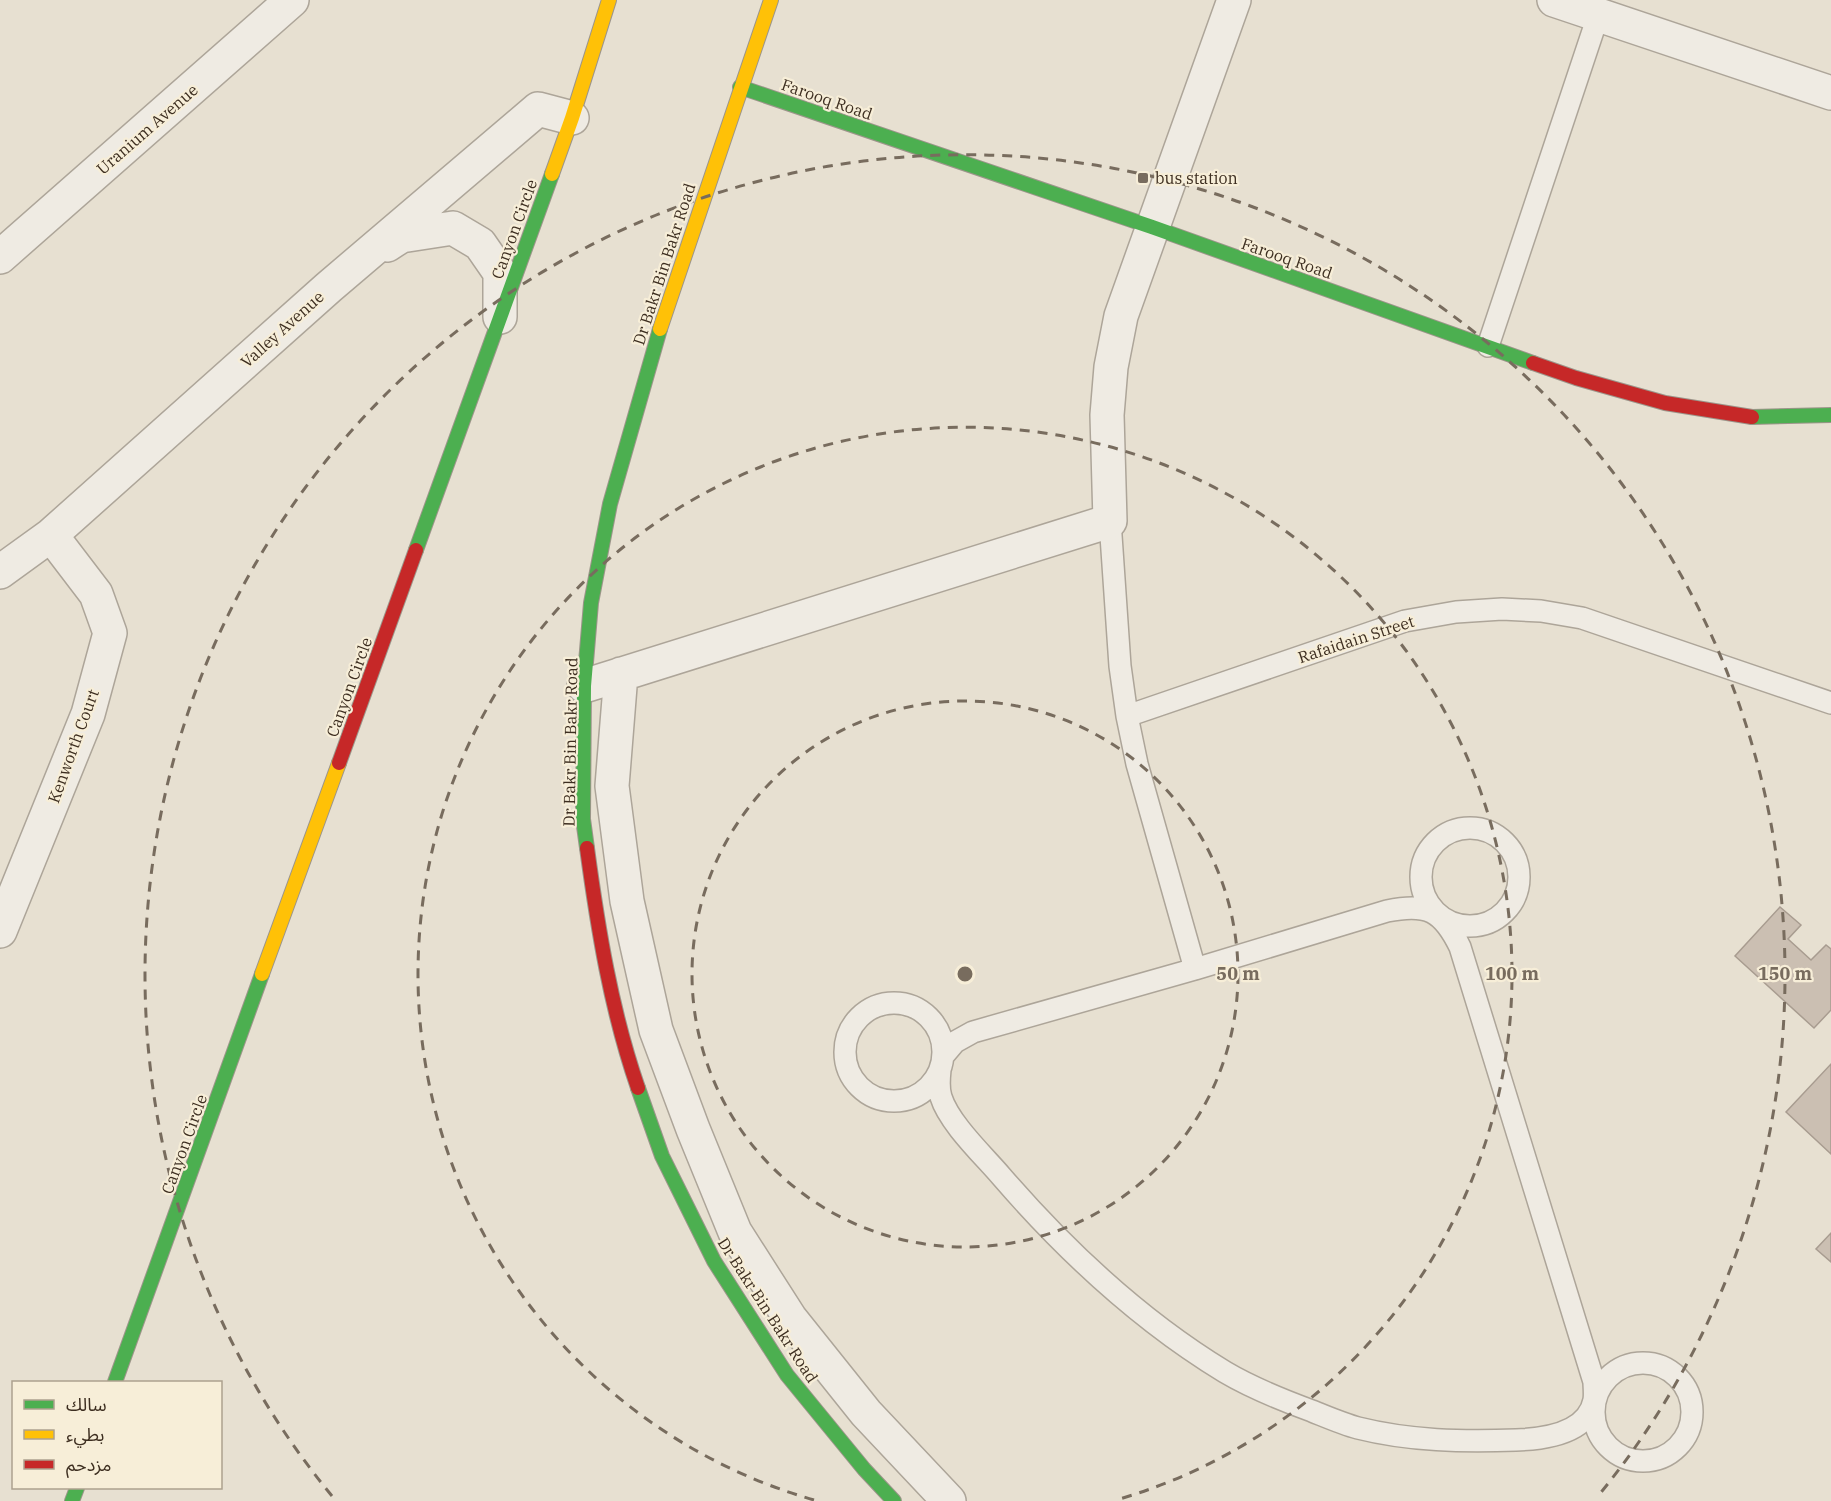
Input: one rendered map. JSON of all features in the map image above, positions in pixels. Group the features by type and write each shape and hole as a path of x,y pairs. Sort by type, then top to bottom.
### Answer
{"street":[{"name":"Uranium Avenue","path":"0,257 292,0"},
{"name":"Canyon Circle","path":"116,1381 572,118 609,0"},
{"name":"Dr Bakr Bin Bakr Road","path":"771,0 652,354 610,504 591,603 584,686 583,819 597,925 624,1047 662,1156 714,1261 787,1376 864,1469 894,1501"},
{"path":"584,686 1110,521 1107,415 1111,367 1121,316 1234,0"},
{"path":"1554,0 1831,93"},
{"name":"Farooq Road","path":"740,87 1152,227 1576,378 1665,403 1748,417 1831,415"},
{"name":"Valley Avenue","path":"0,572 51,535 360,261 538,109 572,118"},
{"path":"360,261 401,236 453,228 480,244 500,273 500,317"},
{"name":"Kenworth Court","path":"0,931 88,714 110,633 96,594 51,535"},
{"path":"621,674 612,786 627,901 656,1030 693,1129 735,1232 790,1318 866,1413 949,1501"}],"lane":[{"path":"1488,346 1598,16"},
{"path":"1110,521 1120,666 1126,716 1137,764 1195,969"},
{"name":"Rafaidain Street","path":"1126,716 1405,621 1456,612 1502,609 1541,611 1582,618 1831,703"},
{"path":"1195,969 973,1032 955,1042 942,1063 932,1084 920,1094 905,1100 888,1101 871,1097 858,1087 848,1073 844,1056 846,1039 853,1024 865,1011 880,1004 896,1002 912,1005 925,1013 936,1024 942,1039 942,1063 939,1084 941,1097 949,1115 1020,1198 1076,1255 1155,1326 1226,1373 1279,1399 1357,1428 1417,1438 1470,1441 1537,1439 1578,1425 1589,1414 1594,1399 1602,1384 1614,1371 1630,1364 1645,1362 1661,1365 1675,1374 1685,1385 1692,1400 1693,1415 1689,1431 1681,1444 1669,1454 1654,1461 1637,1461 1621,1457 1607,1447 1597,1433 1593,1416 1594,1399 1594,1382 1460,946 1453,932 1441,917 1434,912 1424,898 1420,881 1422,864 1429,849 1441,837 1456,829 1472,828 1488,831 1501,839 1512,850 1518,865 1520,880 1516,896 1508,910 1496,920 1481,926 1464,927 1448,922 1441,917 1426,910 1408,907 1387,911 1195,969"}],"building":[{"path":"1780,907 1801,925 1788,939 1811,960 1826,945 1831,949 1831,1010 1814,1028 1735,956"},
{"path":"1831,1064 1831,1154 1786,1112"},
{"path":"1831,1233 1831,1262 1816,1249"}],"traffic: fast":[{"path":"740,87 1152,227 1533,363"},
{"path":"416,550 552,174"},
{"path":"587,848 583,819 584,686 591,603 610,504 660,329"},
{"path":"1752,417 1831,415"},
{"path":"115,1381 262,974"},
{"path":"638,1088 662,1156 714,1261 787,1375 864,1469 894,1501"},
{"path":"72,1501 77,1489"}],"traffic: slow":[{"path":"552,174 609,0"},
{"path":"660,329 771,0"},
{"path":"262,974 339,763"}],"traffic: jam":[{"path":"1533,363 1576,378 1665,403 1752,417"},
{"path":"339,763 416,550"},
{"path":"587,848 606,969 620,1029 638,1088"}],"place":[{"name":"bus station","path":"1143,178"}]}
